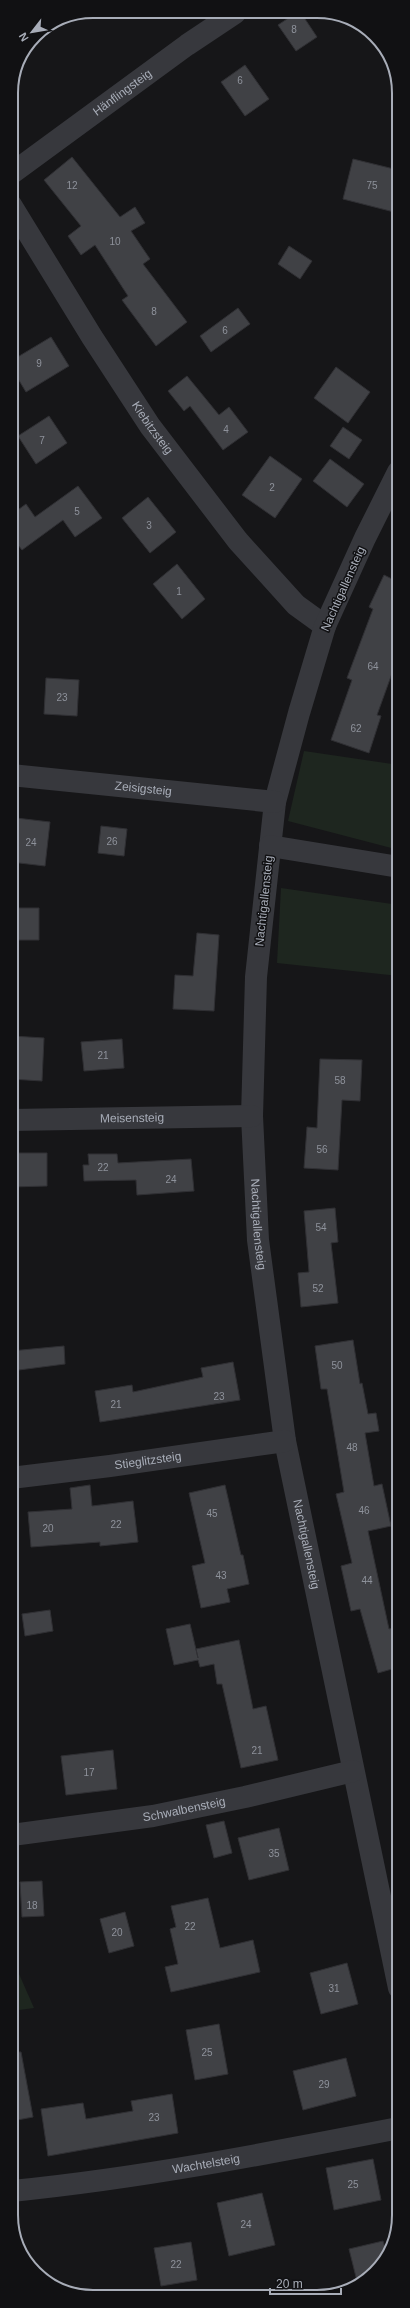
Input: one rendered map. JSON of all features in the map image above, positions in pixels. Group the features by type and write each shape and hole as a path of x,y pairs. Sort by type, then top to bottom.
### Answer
{"street":[{"name":"Hänflingsteig","path":"18,169 187,45 228,18"},
{"name":"Kiebitzsteig","path":"18,216 92,337 150,426 238,541 296,605 325,626"},
{"name":"Nachtigallensteig","path":"392,484 365,538 325,626 298,713 275,802 256,977 252,1116 258,1240 285,1441 392,1955"},
{"name":"Zeisigsteig","path":"18,776 275,802"},
{"path":"270,846 392,866"},
{"name":"Meisensteig","path":"18,1120 252,1116"},
{"name":"Stieglitzsteig","path":"18,1477 110,1466 285,1441"},
{"name":"Schwalbensteig","path":"18,1834 153,1816 245,1797 353,1771"},
{"name":"Wachtelsteig","path":"18,2190 90,2183 211,2165 392,2129"}],"shaded area":[{"path":"304,751 392,764 392,848 288,821"},
{"path":"281,888 392,904 392,975 277,963"},
{"path":"18,1972 34,2008 18,2010"}],"building":[{"path":"288,18 304,18 317,37 296,51 278,25"},
{"path":"245,65 269,99 245,116 221,82"},
{"path":"72,157 120,217 135,207 145,223 131,231 150,259 143,264 187,322 156,346 122,300 128,296 95,245 81,255 68,236 81,226 44,180"},
{"path":"353,159 392,169 392,211 343,199"},
{"path":"289,246 312,261 300,279 278,264"},
{"path":"238,308 250,324 211,352 200,336"},
{"path":"51,337 69,366 26,392 18,379 18,357"},
{"path":"336,367 370,392 348,423 314,398"},
{"path":"187,376 219,415 229,407 248,432 223,450 190,406 184,411 168,391"},
{"path":"49,416 67,443 36,464 18,436"},
{"path":"343,427 362,440 349,459 330,446"},
{"path":"270,456 302,479 275,518 242,495"},
{"path":"330,459 364,484 347,507 313,481"},
{"path":"78,486 102,518 75,537 63,520 22,550 18,545 18,510 26,504 35,517"},
{"path":"148,497 176,532 150,553 122,518"},
{"path":"177,564 205,599 182,619 153,584"},
{"path":"384,575 392,579 392,673 377,715 381,716 369,753 331,740 352,680 347,678 373,609 369,607"},
{"path":"46,678 79,680 77,716 44,714"},
{"path":"18,818 50,822 45,866 18,863"},
{"path":"101,826 127,829 124,856 98,853"},
{"path":"18,908 39,908 39,940 18,940"},
{"path":"197,933 219,935 214,1011 173,1009 175,975 193,976"},
{"path":"18,1036 44,1038 42,1081 18,1079"},
{"path":"122,1039 124,1068 84,1071 81,1042"},
{"path":"320,1059 362,1060 360,1101 342,1100 338,1170 304,1168 307,1127 317,1128"},
{"path":"18,1153 47,1153 47,1186 18,1187"},
{"path":"88,1154 117,1154 118,1163 191,1159 194,1191 137,1195 136,1180 84,1181 83,1165 89,1165"},
{"path":"335,1208 338,1242 331,1243 338,1303 301,1307 298,1273 309,1272 304,1211"},
{"path":"353,1340 360,1384 362,1383 368,1414 376,1413 379,1431 365,1433 374,1486 382,1484 391,1526 368,1531 389,1629 392,1628 392,1669 378,1673 360,1609 351,1611 341,1566 352,1563 336,1494 344,1492 327,1389 321,1389 315,1346"},
{"path":"64,1346 65,1364 18,1370 18,1350"},
{"path":"233,1362 240,1400 100,1422 95,1391 132,1385 133,1392 203,1377 201,1368"},
{"path":"90,1485 92,1506 133,1501 138,1542 100,1546 100,1542 31,1547 28,1512 72,1509 70,1488"},
{"path":"225,1485 249,1584 227,1589 230,1602 201,1608 192,1566 205,1563 189,1493"},
{"path":"50,1610 53,1631 25,1636 22,1614"},
{"path":"190,1624 198,1658 196,1649 239,1640 253,1709 266,1706 278,1760 241,1768 222,1684 217,1684 214,1664 200,1667 198,1660 174,1665 166,1629"},
{"path":"113,1750 117,1789 66,1795 61,1756"},
{"path":"224,1821 232,1853 214,1858 206,1825"},
{"path":"279,1828 289,1870 249,1880 238,1838"},
{"path":"42,1881 44,1916 22,1917 20,1882"},
{"path":"208,1898 220,1948 253,1940 260,1972 171,1992 165,1967 178,1964 170,1929 176,1927 171,1906"},
{"path":"125,1912 134,1946 109,1953 100,1919"},
{"path":"347,1963 358,2004 321,2014 310,1973"},
{"path":"219,2024 228,2074 195,2080 186,2030"},
{"path":"18,2052 21,2052 33,2117 18,2120"},
{"path":"346,2058 356,2096 303,2110 293,2071"},
{"path":"172,2094 178,2133 48,2156 41,2109 83,2103 86,2119 133,2111 131,2101"},
{"path":"373,2159 381,2200 334,2210 326,2168"},
{"path":"262,2193 275,2245 229,2256 217,2203"},
{"path":"383,2241 385,2247 373,2265 356,2279 349,2249"},
{"path":"191,2242 197,2280 161,2286 154,2248"}]}
